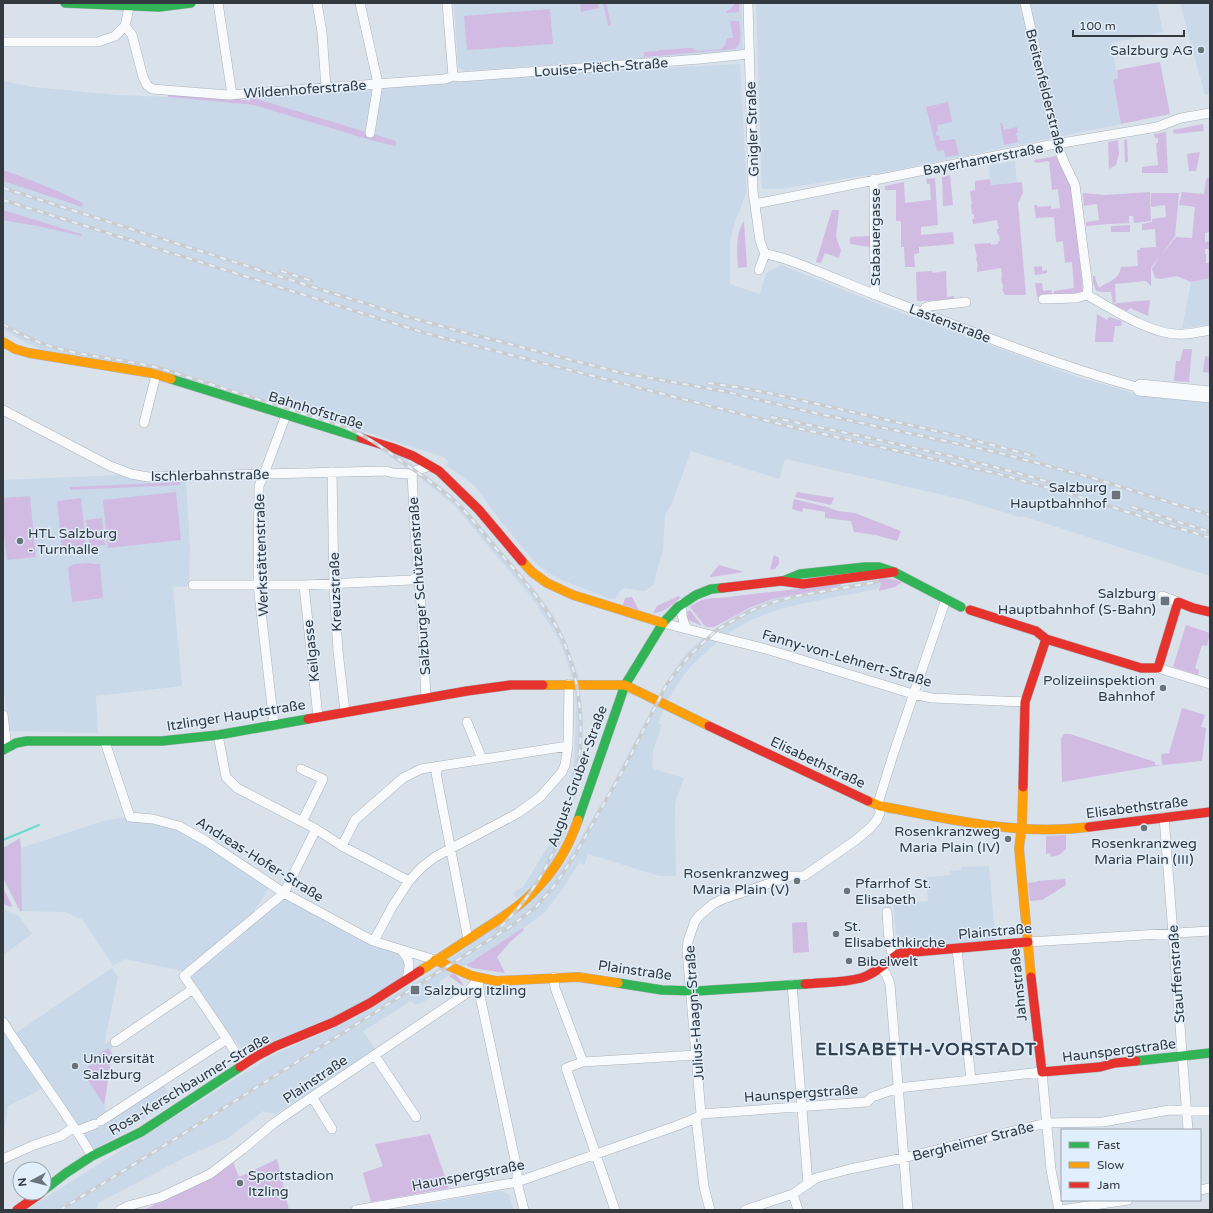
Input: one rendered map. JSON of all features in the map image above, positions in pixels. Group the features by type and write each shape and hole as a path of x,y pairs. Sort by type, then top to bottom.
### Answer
{"street":[{"path":"65,3 130,4 159,7 192,3"},
{"path":"218,3 232,94"},
{"path":"317,3 322,32 326,88"},
{"path":"360,3 377,84 370,133"},
{"path":"446,3 453,76"},
{"name":"Gnigler Straße","path":"748,3 753,191 760,241 765,254"},
{"name":"Breitenfelderstraße","path":"1025,3 1057,144 1075,185 1088,287 1087,295"},
{"path":"3,42 98,42 115,36 125,26 130,4"},
{"name":"Wildenhoferstraße","path":"125,26 132,35 142,77 147,85 152,89 232,94 377,84"},
{"name":"Louise-Piëch-Straße","path":"377,84 446,79 453,76 466,77 749,54"},
{"name":"Bayerhamerstraße","path":"755,204 874,179 1057,144 1157,127 1181,118 1210,113"},
{"name":"Stabauergasse","path":"874,179 875,295"},
{"path":"759,270 765,254"},
{"name":"Lastenstraße","path":"765,254 773,255 802,265 875,295 1030,353 1136,387 1139,391 1210,398"},
{"path":"1044,299 1076,298 1087,295 1130,318 1157,330 1175,334 1210,330"},
{"path":"922,313 926,307 930,306 966,302"},
{"name":"Bahnhofstraße","path":"3,342 15,349 29,353 156,375 393,448 413,456 439,471 475,505 532,572 547,583 573,595"},
{"path":"144,423 156,375"},
{"name":"Lastenstraße","path":"1136,387 1140,384 1210,391"},
{"name":"Ischlerbahnstraße","path":"3,410 110,466 131,474 148,477 386,471 393,473 413,472 430,466"},
{"name":"Werkstättenstraße","path":"274,724 258,585 259,486 286,415"},
{"name":"Salzburger Schützenstraße","path":"413,456 415,531 422,616 426,698"},
{"name":"Kreuzstraße","path":"332,472 333,583 338,650 345,712"},
{"name":"August-Gruber-Straße","path":"435,960 521,905 546,880 561,858 572,836 626,685 663,623 682,603 711,589 781,581 803,584 894,572 946,600"},
{"path":"193,585 304,585 412,580 419,577"},
{"name":"Keilgasse","path":"304,585 318,717"},
{"name":"Fanny-von-Lehnert-Straße","path":"573,595 663,623 766,649 913,694 932,698 1025,702"},
{"path":"1162,596 1193,608 1210,612"},
{"path":"946,600 1036,631 1046,639 1141,668 1158,668 1210,684"},
{"name":"Julius-Haagn-Straße","path":"710,1210 704,1187 698,1116 696,1055 687,950 691,931 695,921 700,915 718,901 791,876 804,876 870,828 880,813 879,800 913,694 946,600"},
{"path":"1158,668 1178,602"},
{"path":"682,603 682,621 687,629"},
{"name":"Jahnstraße","path":"1046,639 1025,702 1025,750 1019,848 1046,1123 1052,1173 1060,1210"},
{"path":"373,940 409,881 435,857 518,813 540,797 562,772 565,765 568,746 569,684"},
{"name":"Elisabethstraße","path":"426,698 467,690 511,685 626,685 759,750 880,806 960,821 1021,828 1073,829 1210,812"},
{"name":"Itzlinger Hauptstraße","path":"5,749 27,741 162,741 218,735 426,698"},
{"path":"3,715 5,749"},
{"path":"467,722 482,759"},
{"path":"218,735 226,777 236,788 316,829 342,846 409,881"},
{"name":"Andreas-Hofer-Straße","path":"105,742 130,817 153,819 179,826 206,841 284,893 373,940 449,965 478,979"},
{"path":"342,846 355,820 403,778 421,769 568,746"},
{"path":"439,766 436,773 467,940 459,950 458,958 463,973"},
{"path":"301,769 323,779 302,822"},
{"name":"Stauffenstraße","path":"1164,817 1188,1129"},
{"path":"243,1065 184,976 284,893 316,829"},
{"path":"887,912 889,941 894,958"},
{"name":"Plainstraße","path":"126,1209 161,1198 210,1174 244,1149 274,1123 467,994 478,979 496,981 578,977 662,990 690,990 842,981 862,978 872,973 898,954 903,953 1028,942 1210,931"},
{"path":"957,948 971,1080"},
{"path":"401,950 409,960 410,965 407,979"},
{"name":"Rosa-Kerschbaumer-Straße","path":"52,1184 92,1156 141,1132 257,1056 276,1046 354,1012 435,960"},
{"path":"880,967 886,974 890,984 908,1210"},
{"path":"554,978 555,988 583,1062"},
{"path":"478,979 480,996 517,1169 518,1182 524,1210"},
{"path":"792,984 808,1184"},
{"path":"114,1042 193,989"},
{"path":"3,1022 76,1129 92,1156"},
{"path":"3,1159 34,1145 98,1122 227,1039"},
{"name":"Haunspergstraße","path":"356,1210 518,1182 676,1126 698,1116 867,1102 872,1097 898,1088 1100,1067 1115,1063 1210,1053"},
{"path":"615,1210 566,1068 583,1062 696,1055"},
{"path":"375,1056 416,1117"},
{"path":"312,1097 332,1129"},
{"name":"Bergheimer Straße","path":"745,1210 793,1194 816,1178 1046,1123 1104,1122 1160,1111 1210,1111"},
{"path":"793,1194 798,1210"},
{"path":"18,1210 30,1201"},
{"path":"1060,1210 1121,1201"}],"shaded area":[{"path":"454,3 742,3 743,52 464,71 458,67"},
{"path":"580,3 598,3 599,8 581,12"},
{"path":"603,3 606,3 610,26 608,25"},
{"path":"735,3 739,3 739,12 726,13 726,11 731,9"},
{"path":"756,3 1157,3 1163,32 1111,43 1118,79 1113,81 1121,124 886,172 780,189 762,189"},
{"name":"Salzburg AG","path":"1180,3 1210,3 1210,93 1205,95"},
{"path":"550,9 553,44 467,50 464,16"},
{"path":"730,21 739,21 740,40 738,47 735,49 644,57 644,52 659,50 691,48 698,51 721,49 725,45 727,38 733,38"},
{"path":"1160,62 1170,114 1121,124 1113,80 1118,79 1117,70"},
{"path":"740,64 747,191 734,225 730,241 730,284 760,294 766,273 781,265 886,307 1080,378 1135,394 1210,398 1210,576 1022,516 1020,517 961,499 785,459 779,479 691,451 672,503 665,515 663,550 653,585 645,591 624,588 615,599 608,598 559,579 541,568 503,524 475,486 446,465 449,462 443,457 360,430 405,459 455,498 467,510 538,594 553,615 564,637 578,675 583,721 582,753 579,782 564,835 556,853 552,881 575,848 610,789 658,697 673,672 685,655 708,633 738,614 772,599 872,580 877,580 880,582 880,586 877,589 800,604 774,611 753,619 733,630 717,642 692,665 684,675 668,699 658,723 662,725 653,751 652,764 653,768 657,770 684,778 675,803 676,876 660,876 588,854 584,865 579,863 562,890 544,913 525,927 439,982 440,991 423,1002 415,1005 411,1001 363,1031 375,1049 306,1095 275,1114 263,1111 228,1138 186,1157 98,1203 97,1210 26,1210 40,1201 52,1201 52,1194 273,1055 355,1018 433,973 447,960 463,950 527,890 516,898 512,893 523,887 557,834 566,808 574,762 576,712 572,677 565,655 559,640 535,602 455,506 420,478 373,444 351,432 40,349 3,329 3,81 34,87 117,95 168,97 254,105 251,96 454,79"},
{"path":"168,94 234,98 250,101 251,96 253,98 396,141 396,146 374,141 254,105 168,97"},
{"path":"948,102 952,122 937,125 938,131 936,132 937,136 939,135 940,141 955,139 959,155 945,157 944,150 937,151 926,107"},
{"path":"1000,123 1002,123 1004,130 1017,127 1018,133 1016,133 1018,142 1004,145"},
{"path":"1203,124 1204,131 1174,134 1173,130"},
{"path":"1166,132 1168,173 1142,173 1142,167 1158,165 1156,143 1158,143 1158,138 1155,138 1154,134"},
{"path":"1118,140 1119,154 1116,165 1109,169 1108,142"},
{"path":"1124,140 1127,140 1128,162 1125,162"},
{"path":"1200,152 1196,171 1189,171 1187,154"},
{"path":"1056,156 1072,185 1083,292 1054,297 1054,291 1074,288 1072,262 1065,263 1063,241 1056,242 1054,217 1036,218 1034,205 1037,205 1038,207 1051,206 1051,209 1060,208 1058,189 1052,190 1049,161 1035,163 1034,160"},
{"path":"1015,161 1017,182 991,185 989,165"},
{"path":"3,170 44,185 73,198 83,203 82,207 3,181"},
{"path":"950,175 953,205 943,206 942,177"},
{"path":"1210,177 1210,232 1205,233 1205,242 1210,241 1210,249 1205,249 1205,254 1206,263 1210,263 1210,278 1191,282 1177,276 1161,279 1155,278 1152,269 1159,257 1151,268 1151,286 1146,281 1115,284 1116,302 1113,304 1111,292 1096,291 1093,276 1095,276 1099,288 1116,278 1121,267 1138,266 1137,250 1140,250 1140,248 1156,247 1155,229 1142,230 1142,224 1152,222 1152,219 1166,217 1165,205 1151,207 1151,193 1179,193 1175,236 1161,255 1176,237 1192,238 1195,207 1179,205 1182,192 1204,194 1206,179"},
{"path":"935,178 938,225 921,227 921,235 953,232 954,244 919,247 919,253 914,254 915,267 905,267 904,247 901,247 901,221 896,221 896,190 885,190 885,186 904,182 905,203 931,200 930,184 927,184 926,179"},
{"path":"990,179 991,185 1022,182 1023,193 1018,203 1026,295 1005,295 1002,289 1003,284 1001,278 1001,268 977,272 977,257 974,244 991,243 991,245 998,244 998,241 1000,241 997,229 999,229 997,220 973,224 972,219 974,219 974,214 972,214 970,191 975,190 975,181"},
{"path":"1150,192 1151,221 1134,223 1133,216 1129,216 1129,223 1086,226 1086,222 1099,220 1097,204 1084,206 1083,193 1105,195"},
{"path":"3,210 81,234 81,236 3,220"},
{"path":"832,210 839,210 836,237 841,250 839,258 825,253 821,263 816,262"},
{"path":"744,221 747,267 738,268 738,238"},
{"path":"1130,225 1130,232 1111,232 1111,226"},
{"path":"870,236 870,247 850,244 850,237"},
{"path":"1042,266 1042,271 1047,270 1047,273 1035,275 1034,267"},
{"path":"932,271 933,273 946,271 947,297 954,296 954,300 917,301 916,272"},
{"path":"1210,278 1210,324 1182,329 1191,282"},
{"path":"1035,283 1042,283 1043,291 1051,290 1053,296 1037,297"},
{"path":"1150,300 1148,316 1130,308 1127,311 1114,305 1117,303"},
{"path":"1097,314 1107,320 1109,317 1122,321 1121,326 1115,326 1113,342 1095,342"},
{"path":"1183,349 1192,349 1189,382 1174,381 1176,361 1180,361"},
{"path":"1205,356 1210,357 1210,373 1203,372"},
{"path":"121,475 186,480 190,548 189,586 173,587 182,686 96,696 98,733 9,731 3,683 3,480"},
{"path":"180,482 180,485 70,490 70,487"},
{"path":"176,492 181,540 108,548 103,500"},
{"path":"797,492 834,498 831,505 795,497"},
{"name":"HTL Salzburg - Turnhalle","path":"30,496 36,557 7,560 3,526 3,498"},
{"path":"81,498 86,547 62,550 57,501"},
{"path":"794,499 838,511 855,513 901,531 897,541 876,535 854,532 851,521 825,518 825,512 803,508 802,512 792,509"},
{"path":"102,518 105,545 89,547 86,520"},
{"path":"774,555 779,558 779,564 775,569 770,570"},
{"path":"75,564 100,564 103,598 72,602 68,567"},
{"path":"719,565 744,572 711,577 710,576"},
{"path":"883,578 902,582 895,587 879,591 881,584 878,580"},
{"path":"840,584 841,586 772,599 749,608 714,627 707,627 704,625 690,607 697,602 707,599"},
{"path":"679,596 680,598 668,608 661,612 653,613 657,606"},
{"path":"632,597 639,610 623,605 625,598"},
{"path":"690,610 702,626 688,620 687,612"},
{"path":"1186,625 1210,633 1207,646 1202,645 1195,668 1199,670 1198,675 1173,667"},
{"path":"1182,708 1205,715 1201,727 1206,728 1202,761 1162,765 1161,754 1169,753"},
{"path":"1064,734 1070,734 1155,762 1155,765 1162,765 1062,782 1061,739"},
{"path":"130,817 167,822 271,884 247,922 183,971 124,959 113,966 83,920 65,912 22,911 21,848 107,820"},
{"path":"1066,835 1066,849 1059,855 1051,857 1050,853 1046,854 1046,836"},
{"path":"20,838 22,911 20,911 3,878 3,848"},
{"path":"989,866 996,945 898,954 893,904 928,901 926,877 950,875 950,871 961,870 961,867"},
{"path":"1065,879 1066,885 1042,900 1030,901 1028,883"},
{"path":"3,888 12,905 11,907 3,904"},
{"path":"284,893 401,950 407,959 405,974 361,1005 249,1052 245,1051 225,1029 189,976 237,940"},
{"path":"3,909 19,916 32,934 3,955"},
{"path":"807,922 809,952 793,953 792,923"},
{"path":"523,928 524,930 510,942 497,957 505,973 472,968 466,965"},
{"name":"Universität Salzburg","path":"112,968 118,977 104,1044 112,1040 112,1053 104,1108 107,1113 160,1080 174,1101 92,1151 50,1082 36,1092 8,1106 3,1139 3,1014 16,1033"},
{"path":"454,973 462,982 463,986 449,976"},
{"path":"108,1048 112,1054 104,1105 82,1071 98,1060 96,1056"},
{"path":"430,1134 449,1188 371,1202 363,1173 383,1166 375,1144"},
{"name":"Sportstadion Itzling","path":"277,1159 289,1210 144,1210 233,1162 239,1177"},
{"path":"501,1191 509,1195 514,1210 389,1210"}],"waterway":[{"path":"3,840 39,825"}],"railway":[{"path":"3,188 405,316 459,331 622,373 723,391 801,410 996,452 1093,478 1210,515"},
{"path":"3,200 425,333 788,426 991,472 1064,492 1210,538"},
{"path":"281,271 312,281"},
{"path":"3,324 22,335 61,349 163,369 339,425 356,432 372,441 430,481 457,503 528,586 555,624 562,638 574,674 580,713 580,753 573,793 562,832 545,869 523,902 497,930"},
{"path":"708,383 773,394 958,436 1034,456"},
{"path":"771,417 962,459 1076,490"},
{"path":"1132,507 1210,532"},
{"path":"60,1210 511,926 536,907 555,885 576,853 622,772 667,684 691,654 718,629 750,611 774,602 797,596 877,582"}],"traffic: fast":[{"path":"65,3 159,7 191,3"},
{"path":"171,379 361,438"},
{"path":"783,581 800,574 865,567 879,567 894,572 961,607"},
{"path":"578,820 625,685 663,623 678,607 696,595 711,589 722,588"},
{"path":"3,750 16,743 27,741 162,741 218,735 308,719"},
{"path":"618,983 662,990 697,991 805,984"},
{"path":"1136,1061 1210,1053"},
{"path":"52,1184 92,1156 141,1132 240,1067"}],"traffic: slow":[{"path":"3,342 15,349 29,353 151,373 171,379"},
{"path":"522,561 532,572 547,583 573,595 663,623"},
{"path":"543,685 625,685 709,726"},
{"path":"1023,787 1022,825 1019,848 1031,977"},
{"path":"868,801 880,806 984,825 1036,829 1089,827"},
{"path":"420,971 518,906 531,894 544,881 561,857 578,820"},
{"path":"435,960 472,976 496,981 578,977 618,983"}],"traffic: jam":[{"path":"361,438 413,456 439,471 479,510 522,561"},
{"path":"722,588 781,581 803,584 894,572"},
{"path":"970,610 1036,631 1046,639 1141,668 1158,668 1178,602 1193,608 1210,612"},
{"path":"1023,787 1025,702 1046,639"},
{"path":"308,719 467,691 511,685 543,685"},
{"path":"709,726 868,801"},
{"path":"1089,827 1210,812"},
{"path":"805,984 840,982 861,978 876,971 898,954 903,953 1028,942"},
{"path":"240,1067 276,1046 334,1022 370,1003 420,971"},
{"path":"1031,977 1042,1072 1100,1067 1115,1063 1136,1061"},
{"path":"17,1210 30,1201"}],"place":[{"name":"Salzburg AG","path":"1201,50"},
{"name":"Salzburg Hauptbahnhof","path":"1116,495"},
{"name":"HTL Salzburg - Turnhalle","path":"20,541"},
{"name":"Salzburg Hauptbahnhof (S-Bahn)","path":"1165,601"},
{"name":"Polizeiinspektion Bahnhof","path":"1163,688"},
{"name":"Rosenkranzweg Maria Plain (III)","path":"1144,828"},
{"name":"Rosenkranzweg Maria Plain (IV)","path":"1008,839"},
{"name":"Rosenkranzweg Maria Plain (V)","path":"797,881"},
{"name":"Pfarrhof St. Elisabeth","path":"847,891"},
{"name":"St. Elisabethkirche","path":"836,934"},
{"name":"Bibelwelt","path":"849,961"},
{"name":"Salzburg Itzling","path":"415,990"},
{"name":"Universität Salzburg","path":"75,1066"},
{"name":"Sportstadion Itzling","path":"240,1183"}],"district":[{"name":"ELISABETH-VORSTADT","path":"926,1049"}]}
